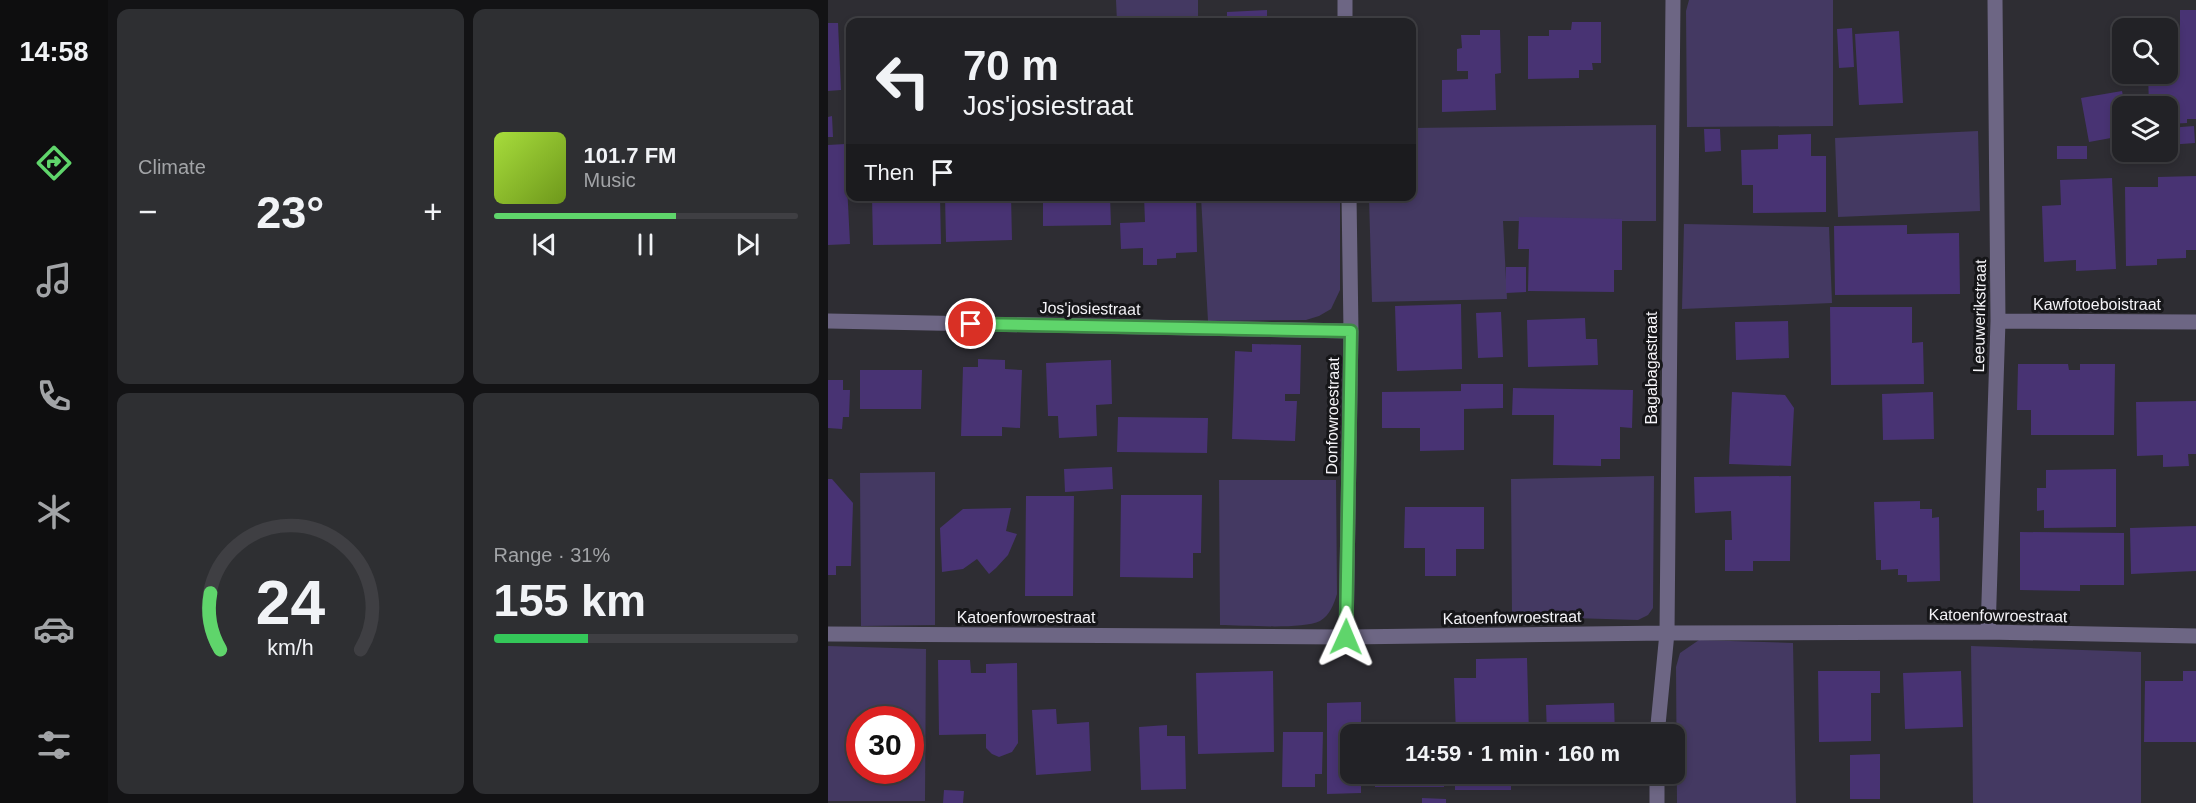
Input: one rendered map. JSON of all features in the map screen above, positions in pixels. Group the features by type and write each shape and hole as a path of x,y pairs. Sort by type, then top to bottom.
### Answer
{"street":[{"path":"1345,0 1346,18"},
{"name":"Bagabagastraat","path":"1658,724 1667,633 1673,0"},
{"name":"Leeuwerikstraat","path":"1988,632 1998,321 1995,0"},
{"name":"Donfowroestraat","path":"1346,637 1351,331 1349,201"},
{"name":"Jos'josiestraat","path":"828,321 1351,331"},
{"name":"Kawfotoeboistraat","path":"1998,321 2196,322"},
{"name":"Katoenfowroestraat","path":"828,634 1346,637 1988,632 2196,636"},
{"path":"1657,784 1657,803"}],"shaded area":[{"path":"1116,0 1198,0 1198,18 1117,18"},
{"path":"1689,0 1833,0 1833,126 1687,127 1686,11"},
{"path":"1656,125 1656,221 1503,221 1507,299 1372,302 1369,201 1416,201 1416,128"},
{"path":"1978,131 1980,211 1838,217 1835,138"},
{"path":"1201,201 1340,201 1340,290 1331,309 1306,320 1208,321"},
{"path":"1684,224 1829,227 1832,303 1682,309"},
{"path":"935,472 935,625 861,626 860,473"},
{"path":"1654,476 1653,608 1648,615 1638,620 1512,616 1511,479"},
{"path":"1219,480 1336,480 1337,594 1331,609 1323,619 1311,624 1300,625 1220,625"},
{"path":"1699,640 1793,643 1796,803 1677,803 1677,784 1685,784 1685,724 1676,724 1676,667 1680,653"},
{"path":"828,646 926,649 925,801 828,801"},
{"path":"1971,646 2141,652 2141,803 1973,803"}],"building":[{"path":"1267,10 1267,18 1227,18 1227,12"},
{"path":"2180,10 2196,10 2196,119 2187,119 2187,123 2178,123 2178,96 2149,96 2148,84 2178,84 2178,32 2180,32"},
{"path":"1572,22 1601,22 1601,63 1592,63 1593,70 1579,70 1579,78 1528,79 1528,36 1549,36 1549,30 1571,30"},
{"path":"828,23 838,23 841,90 828,91"},
{"path":"1852,28 1854,67 1839,68 1837,29"},
{"path":"1480,30 1500,30 1501,73 1495,74 1496,110 1442,112 1442,80 1468,79 1468,71 1457,71 1457,49 1462,48 1461,35 1480,35"},
{"path":"1899,31 1903,103 1859,105 1855,34"},
{"path":"2122,91 2123,96 2112,96 2112,138 2089,142 2081,98"},
{"path":"832,116 833,137 828,137 828,117"},
{"path":"2194,126 2195,143 2178,144 2178,127"},
{"path":"1704,129 1720,129 1721,151 1705,152"},
{"path":"1811,134 1811,156 1826,156 1826,212 1753,213 1753,185 1742,185 1741,150 1778,149 1778,135"},
{"path":"845,144 846,201 848,201 850,244 828,245 828,145"},
{"path":"2057,146 2087,146 2087,159 2057,159"},
{"path":"2196,176 2196,250 2186,250 2186,258 2157,259 2157,265 2126,266 2125,187 2158,187 2158,177"},
{"path":"2112,178 2116,269 2076,271 2076,260 2044,262 2042,206 2061,205 2060,180"},
{"path":"872,201 940,201 941,244 873,245"},
{"path":"945,201 1011,201 1012,240 946,242"},
{"path":"1043,201 1110,201 1111,225 1043,226"},
{"path":"1144,201 1196,201 1197,252 1176,253 1176,258 1157,259 1157,265 1143,265 1143,248 1121,249 1120,223 1145,222"},
{"path":"1519,217 1622,219 1622,270 1614,270 1614,292 1528,291 1529,249 1518,249"},
{"path":"1907,225 1907,234 1959,233 1960,294 1835,295 1834,226"},
{"path":"1506,267 1526,267 1526,292 1506,293"},
{"path":"1461,304 1462,369 1397,371 1395,306"},
{"path":"1830,307 1912,307 1912,343 1923,342 1924,384 1831,385"},
{"path":"1501,312 1503,357 1478,358 1476,313"},
{"path":"1585,318 1586,339 1597,339 1598,365 1528,367 1527,320"},
{"path":"1788,321 1789,358 1736,360 1735,322"},
{"path":"1252,344 1301,345 1300,394 1285,394 1285,401 1297,401 1295,441 1232,439 1235,351 1252,352"},
{"path":"978,359 1005,360 1005,369 1022,370 1020,428 1002,427 1002,436 961,436 963,367 978,367"},
{"path":"1111,360 1112,404 1096,405 1097,436 1059,438 1058,416 1048,416 1046,363"},
{"path":"2018,364 2068,364 2069,370 2080,370 2080,364 2115,364 2114,435 2031,435 2031,410 2017,410"},
{"path":"860,370 922,370 921,409 860,409"},
{"path":"828,380 843,380 843,390 850,390 849,417 843,417 842,429 828,428"},
{"path":"1461,384 1503,384 1503,408 1464,409 1464,450 1420,451 1420,428 1382,428 1382,392 1461,391"},
{"path":"1513,388 1633,390 1632,428 1620,427 1620,459 1601,459 1601,466 1553,465 1554,415 1512,415"},
{"path":"1732,392 1785,395 1794,408 1791,466 1729,464"},
{"path":"1933,392 1934,439 1883,440 1882,394"},
{"path":"2196,401 2196,454 2188,454 2189,466 2163,467 2163,455 2137,456 2136,402"},
{"path":"1118,417 1208,418 1207,453 1117,452"},
{"path":"1112,467 1113,489 1065,492 1064,469"},
{"path":"2116,469 2116,527 2044,528 2044,510 2037,511 2037,488 2046,488 2046,470"},
{"path":"1791,476 1790,561 1753,561 1753,571 1725,571 1725,540 1732,540 1731,511 1695,513 1694,477"},
{"path":"828,479 832,479 853,503 851,566 836,566 836,575 828,575"},
{"path":"1121,495 1202,495 1201,553 1193,553 1193,578 1120,577"},
{"path":"1026,496 1074,496 1073,596 1025,596"},
{"path":"1920,501 1920,509 1932,509 1932,518 1939,517 1940,581 1907,582 1907,575 1898,575 1898,569 1881,570 1881,560 1876,560 1874,502"},
{"path":"1405,507 1484,507 1484,549 1456,549 1456,576 1425,576 1425,548 1404,548"},
{"path":"1011,508 1006,531 1017,534 1008,555 996,568 989,574 977,559 963,569 942,572 940,528 963,509"},
{"path":"2196,526 2196,571 2131,574 2130,528"},
{"path":"2020,532 2124,533 2124,585 2080,585 2080,591 2020,590"},
{"path":"1527,658 1529,724 1456,724 1454,678 1476,678 1476,659"},
{"path":"938,660 970,660 971,673 986,673 986,664 1017,663 1018,743 1012,752 999,757 992,754 986,748 986,734 939,735"},
{"path":"1273,671 1274,752 1198,754 1196,673"},
{"path":"1818,671 1880,671 1880,693 1871,693 1871,741 1819,742"},
{"path":"1961,671 1963,727 1905,729 1903,673"},
{"path":"2183,671 2196,671 2196,742 2144,742 2145,681 2183,681"},
{"path":"1361,702 1361,724 1340,724 1340,784 1361,784 1361,793 1327,794 1327,703"},
{"path":"1614,703 1615,724 1547,724 1546,705"},
{"path":"1056,709 1057,724 1089,722 1091,771 1036,775 1032,710"},
{"path":"1167,725 1167,736 1185,736 1186,789 1141,790 1139,727"},
{"path":"1283,732 1323,732 1322,774 1315,774 1315,787 1282,787"},
{"path":"1880,754 1880,799 1850,799 1850,755"},
{"path":"1375,784 1444,784 1444,787 1375,787"},
{"path":"1455,784 1511,784 1511,790 1455,790"},
{"path":"944,790 964,791 963,803 943,803"},
{"path":"1422,798 1446,799 1446,803 1422,803"}],"route":[{"path":"971,324 1351,331 1346,637"}]}
